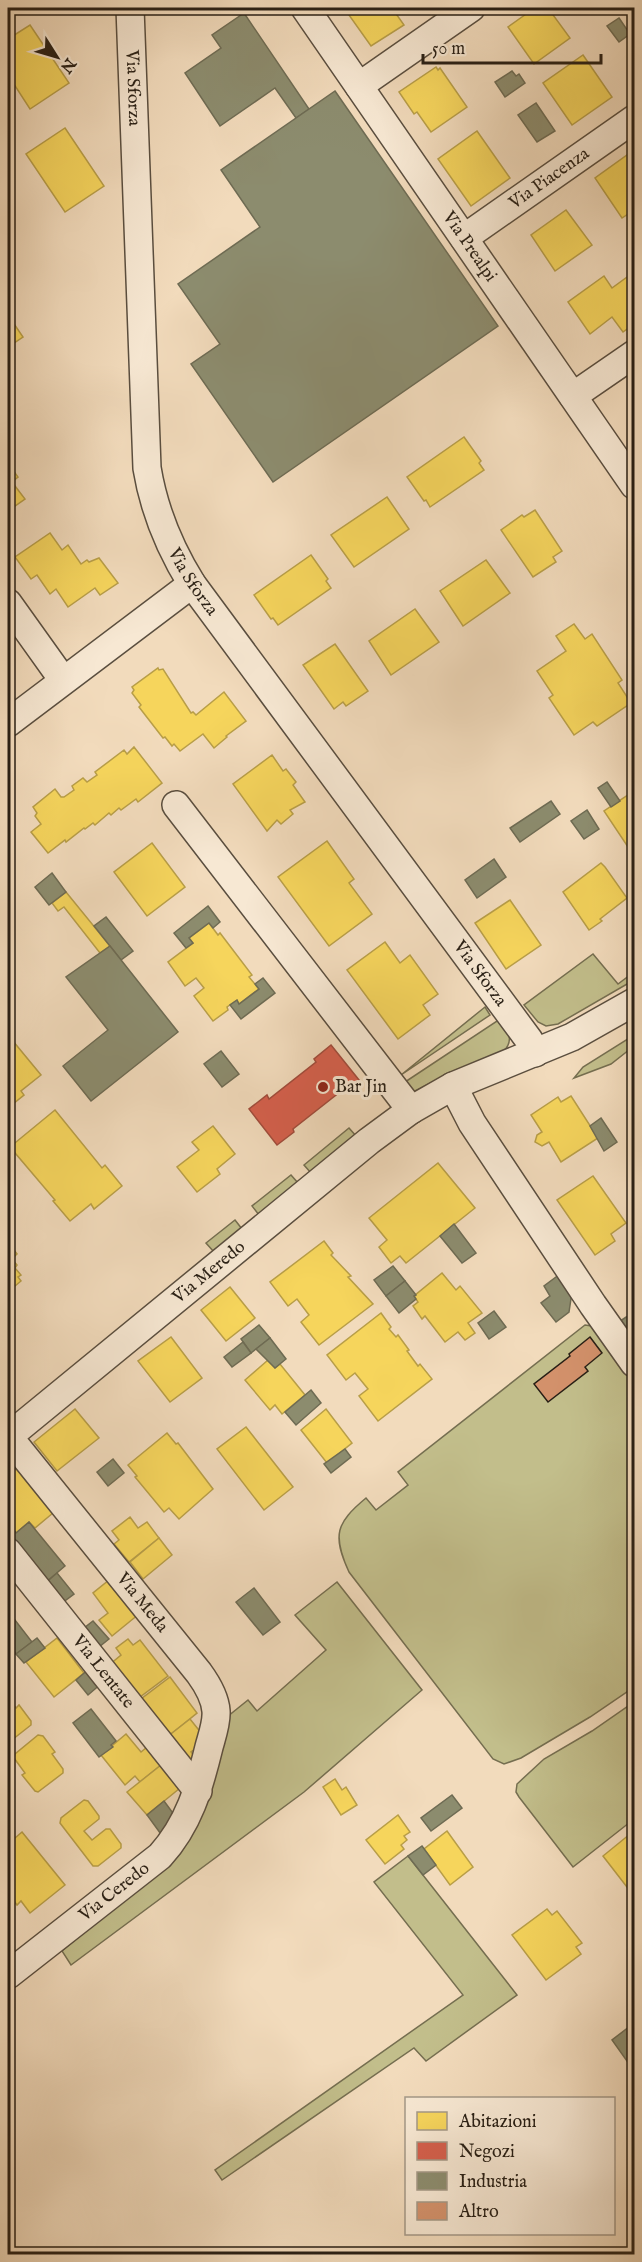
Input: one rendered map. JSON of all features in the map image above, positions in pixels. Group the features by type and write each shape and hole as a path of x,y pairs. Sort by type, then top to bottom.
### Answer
{"street":[{"name":"Via Sforza","path":"130,8 147,468 159,521 179,564 192,584 529,1040 535,1053"},
{"name":"Via Prealpi","path":"305,8 634,485"},
{"path":"359,86 471,8"},
{"name":"Via Piacenza","path":"464,238 634,119"},
{"path":"573,396 634,354"},
{"path":"8,723 192,584"},
{"path":"8,603 63,680"},
{"path":"176,805 411,1110"},
{"name":"Via Meredo","path":"8,1436 369,1141 411,1110 453,1086 593,1027 634,1002"},
{"path":"453,1086 478,1132 634,1363"},
{"name":"Via Meda","path":"8,1436 208,1686 216,1713 198,1791"},
{"name":"Via Lentate","path":"8,1552 198,1791"},
{"name":"Via Ceredo","path":"8,1975 160,1856 184,1824 198,1791"}],"shaded area":[{"path":"593,954 618,984 634,972 634,980 558,1024 546,1026 538,1022 524,1005"},
{"path":"485,1007 490,1015 401,1075"},
{"path":"500,1019 509,1036 509,1043 503,1052 456,1070 413,1092 405,1082"},
{"path":"634,1035 634,1046 611,1064 574,1078 583,1067"},
{"path":"349,1128 356,1136 311,1173 304,1165"},
{"path":"291,1175 298,1183 259,1215 252,1206"},
{"path":"235,1220 242,1229 214,1252 206,1243"},
{"path":"585,1325 598,1327 634,1375 634,1687 590,1717 521,1758 504,1764 493,1759 349,1572 340,1548 340,1530 348,1515 366,1498 376,1510 408,1485 398,1472"},
{"path":"337,1582 422,1690 304,1792 71,1965 62,1951 145,1880 227,1717 248,1700 257,1711 326,1650 295,1615"},
{"path":"634,1702 634,1819 573,1867 519,1797 516,1792 517,1784 544,1759 592,1731"},
{"path":"408,1856 517,1995 426,2061 414,2048 222,2180 215,2170 463,1995 374,1882"}],"building: Abitazioni":[{"path":"344,8 392,8 404,25 371,46"},
{"path":"541,8 548,8 570,38 534,64 508,27 529,12 532,13"},
{"path":"30,25 69,83 30,109 8,75 8,39"},
{"path":"583,55 612,97 572,125 543,83"},
{"path":"436,67 438,70 440,68 467,107 431,132 417,112 414,114 399,92"},
{"path":"65,128 104,186 65,212 26,154"},
{"path":"477,131 510,178 471,206 438,159"},
{"path":"634,150 634,210 622,218 595,178"},
{"path":"566,210 592,245 555,271 531,235"},
{"path":"634,272 634,324 623,332 612,317 590,334 568,302 604,276 612,288"},
{"path":"8,315 23,337 8,347"},
{"path":"464,437 481,461 479,463 484,470 430,507 407,477"},
{"path":"8,463 18,477 12,482 25,499 8,511"},
{"path":"387,497 409,529 354,567 331,535"},
{"path":"535,510 562,551 553,557 556,562 533,577 501,530 522,515 524,517"},
{"path":"50,533 62,550 68,545 81,564 87,560 89,562 99,558 118,583 100,595 95,588 68,607 56,589 50,594 37,575 31,579 15,557"},
{"path":"311,555 328,579 326,581 331,588 278,625 254,595"},
{"path":"486,560 510,593 463,626 440,591"},
{"path":"415,609 439,642 391,675 369,641"},
{"path":"574,624 585,639 592,634 622,680 618,683 631,703 597,726 593,722 574,735 549,698 553,695 537,671 566,651 556,636"},
{"path":"335,644 368,691 346,706 343,702 334,709 303,665"},
{"path":"158,668 163,669 191,713 196,715 224,692 246,721 214,748 203,734 180,751 174,744 172,746 165,737 163,738 139,707 141,705 132,693 134,690 132,687"},
{"path":"134,747 162,783 138,802 136,799 121,810 119,808 111,815 109,813 95,825 93,823 84,828 48,853 31,832 41,824 35,816 37,813 33,807 55,789 61,797 64,797 74,790 72,786 83,778 87,782 97,775 95,772 124,750 127,754"},
{"path":"272,755 283,771 286,769 296,782 293,785 305,802 290,810 293,814 281,824 277,820 267,831 233,784"},
{"path":"634,791 634,852 632,853 604,811"},
{"path":"327,841 354,879 349,883 372,914 329,946 278,877"},
{"path":"152,843 185,887 147,916 114,872"},
{"path":"601,863 627,898 589,930 563,892"},
{"path":"66,892 110,946 100,953 64,907 58,911 52,903"},
{"path":"510,900 541,945 506,969 475,923"},
{"path":"209,923 218,935 220,933 252,975 249,977 259,989 239,1004 237,1000 213,1021 194,996 204,988 196,978 185,986 168,962 193,943 189,938"},
{"path":"385,942 400,963 410,955 438,994 423,1005 430,1015 398,1039 347,970"},
{"path":"8,1035 41,1075 21,1091 24,1095 8,1108"},
{"path":"571,1096 598,1138 561,1162 549,1142 542,1146 535,1142 537,1135 542,1132 531,1115 558,1097 561,1102"},
{"path":"55,1110 102,1168 105,1165 122,1186 94,1209 91,1204 70,1221 10,1147"},
{"path":"213,1126 235,1154 217,1169 220,1174 197,1192 177,1167 199,1150 192,1142"},
{"path":"438,1163 475,1208 406,1263 400,1256 391,1263 379,1247 387,1240 369,1218"},
{"path":"593,1176 626,1223 611,1234 615,1241 595,1255 557,1200"},
{"path":"324,1241 333,1253 331,1255 351,1276 348,1277 373,1304 319,1345 301,1322 309,1315 297,1299 288,1306 270,1282"},
{"path":"8,1242 17,1254 12,1259 17,1265 15,1268 21,1275 18,1277 21,1281 8,1292"},
{"path":"442,1273 456,1290 460,1286 482,1313 468,1323 475,1333 465,1340 458,1332 445,1342 425,1316 422,1319 413,1306 418,1302 414,1296"},
{"path":"230,1287 255,1318 226,1341 201,1310"},
{"path":"381,1313 391,1327 389,1329 396,1337 398,1335 418,1366 420,1364 432,1379 378,1421 359,1396 368,1389 355,1373 346,1380 327,1355"},
{"path":"171,1337 202,1378 170,1402 138,1361"},
{"path":"268,1360 275,1368 280,1364 305,1395 282,1414 275,1405 270,1410 245,1380"},
{"path":"75,1409 99,1438 57,1471 34,1442"},
{"path":"326,1409 352,1443 327,1463 301,1430"},
{"path":"246,1427 293,1487 264,1510 217,1449"},
{"path":"167,1433 176,1444 178,1443 213,1489 179,1519 169,1508 164,1512 128,1465"},
{"path":"17,1468 53,1513 35,1528 29,1522 16,1533 8,1522 8,1476"},
{"path":"130,1517 138,1528 147,1522 159,1538 129,1562 114,1544 119,1540 112,1531"},
{"path":"159,1538 172,1555 143,1579 130,1562"},
{"path":"109,1580 139,1614 112,1636 99,1620 108,1613 93,1593"},
{"path":"57,1638 84,1673 54,1697 26,1662"},
{"path":"128,1639 133,1645 140,1640 168,1676 136,1700 109,1665 121,1655 116,1648"},
{"path":"170,1677 197,1713 165,1739 137,1702"},
{"path":"8,1697 16,1708 19,1705 31,1721 31,1725 8,1743"},
{"path":"190,1719 202,1734 199,1746 191,1752 195,1757 185,1766 167,1737"},
{"path":"126,1734 141,1752 152,1743 166,1761 140,1782 135,1776 125,1785 101,1755"},
{"path":"38,1735 43,1736 55,1752 52,1754 63,1769 63,1773 38,1792 22,1775 25,1773 14,1758 15,1754"},
{"path":"166,1761 185,1784 147,1815 127,1792"},
{"path":"335,1779 342,1790 346,1787 357,1805 341,1815 323,1787"},
{"path":"84,1800 88,1801 99,1819 84,1831 92,1840 106,1829 110,1829 121,1844 121,1848 98,1866 93,1866 60,1823 61,1818"},
{"path":"398,1815 410,1832 404,1836 407,1840 401,1845 404,1849 385,1864 366,1840"},
{"path":"447,1831 473,1867 450,1885 424,1849"},
{"path":"22,1832 65,1885 30,1913 21,1901 17,1905 8,1893 8,1844"},
{"path":"630,1834 634,1840 634,1888 630,1891 603,1856"},
{"path":"547,1909 552,1915 557,1911 582,1943 576,1947 581,1954 546,1980 512,1935"}],"building: Negozi":[{"path":"331,1045 359,1080 293,1129 294,1132 277,1145 249,1109 267,1095 269,1099 316,1062 314,1059"}],"building: Industria":[{"path":"244,13 309,109 296,118 275,88 220,126 185,73 221,48 212,35"},
{"path":"619,18 630,34 619,42 607,26"},
{"path":"512,71 516,76 519,74 525,83 505,97 495,82"},
{"path":"335,91 498,326 273,482 191,364 220,344 178,284 260,227 221,170"},
{"path":"536,103 555,131 537,142 518,115"},
{"path":"607,782 620,801 611,807 598,788"},
{"path":"551,801 560,814 520,842 510,828"},
{"path":"587,810 599,829 584,839 571,821"},
{"path":"494,859 506,877 477,898 465,880"},
{"path":"52,873 66,892 49,905 35,887"},
{"path":"208,906 220,922 213,928 209,923 189,938 193,943 186,948 174,933"},
{"path":"106,917 133,951 121,960 94,926"},
{"path":"110,946 178,1032 91,1101 63,1066 108,1030 66,977"},
{"path":"263,978 275,993 241,1019 230,1005 237,1000 239,1004 259,989 255,984"},
{"path":"221,1051 239,1074 222,1087 204,1064"},
{"path":"601,1118 617,1142 604,1151 590,1126"},
{"path":"454,1224 476,1253 462,1263 440,1236"},
{"path":"393,1266 405,1281 386,1296 374,1280"},
{"path":"560,1274 572,1292 569,1312 556,1322 541,1303 550,1296 544,1286"},
{"path":"405,1281 416,1295 414,1296 416,1299 399,1313 386,1296"},
{"path":"494,1311 506,1327 489,1339 478,1323"},
{"path":"634,1312 634,1340 630,1343 617,1323"},
{"path":"259,1325 270,1338 251,1353 241,1339"},
{"path":"270,1338 286,1359 275,1368 256,1349"},
{"path":"243,1342 251,1353 232,1367 224,1357"},
{"path":"311,1390 321,1403 296,1425 285,1412"},
{"path":"345,1449 351,1457 331,1473 324,1464"},
{"path":"113,1459 124,1473 108,1486 97,1472"},
{"path":"29,1522 65,1566 45,1583 8,1542 8,1535 14,1530 16,1533"},
{"path":"57,1573 74,1594 58,1606 42,1586"},
{"path":"254,1588 280,1622 263,1635 236,1602"},
{"path":"8,1611 32,1642 16,1654 8,1643"},
{"path":"93,1621 109,1639 94,1651 79,1632"},
{"path":"37,1638 45,1648 24,1663 16,1654"},
{"path":"90,1668 102,1683 88,1695 76,1680"},
{"path":"91,1709 116,1741 111,1745 113,1747 99,1757 73,1723"},
{"path":"452,1795 462,1808 431,1831 421,1818"},
{"path":"164,1801 178,1820 166,1841 147,1815"},
{"path":"422,1846 436,1865 423,1875 408,1856"},
{"path":"634,2023 634,2071 612,2040"}],"building: Altro":[{"path":"590,1337 602,1353 585,1367 588,1371 548,1402 534,1384"}],"place":[{"name":"Bar Jin","path":"323,1087"}]}
